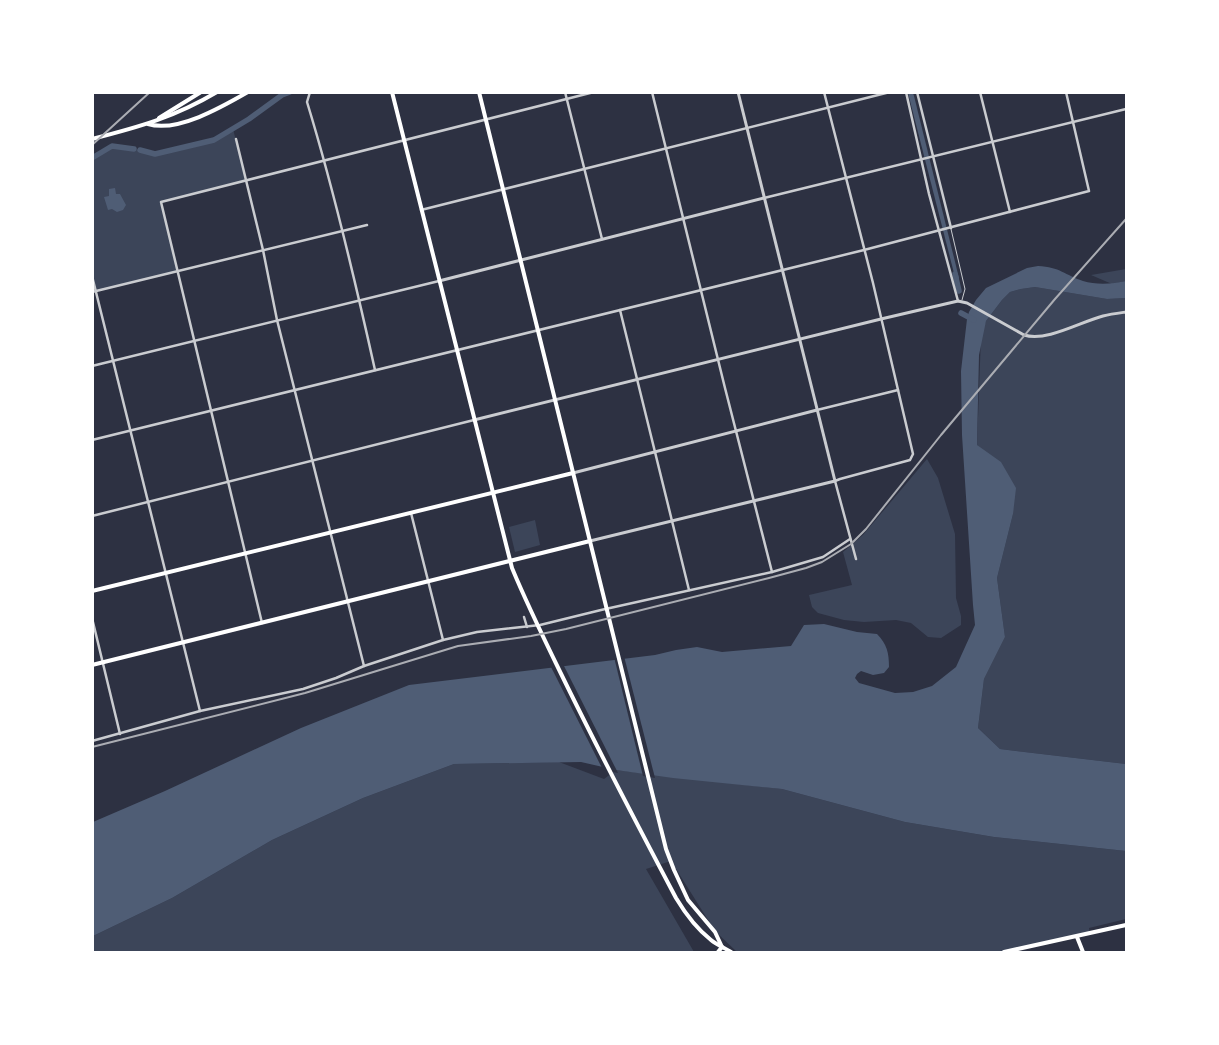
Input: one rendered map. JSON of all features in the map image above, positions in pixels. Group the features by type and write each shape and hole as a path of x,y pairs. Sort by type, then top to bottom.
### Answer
{"main road":[{"path":"148,124 201,92"},
{"path":"92,139 148,124 176,114 217,92"},
{"path":"148,124 158,127 195,118 248,92"},
{"path":"392,92 492,494 510,561 524,597 582,717 683,909 712,941 731,952"},
{"path":"479,92 666,849 688,900 715,932 722,947"},
{"path":"92,591 492,494 573,472"},
{"path":"92,665 590,541"},
{"path":"1004,952 1126,925"},
{"path":"1077,937 1083,952"},
{"path":"718,952 722,947"}],"street":[{"path":"565,92 602,239"},
{"path":"262,623 161,202 594,92"},
{"path":"652,92 772,572"},
{"path":"738,92 799,340 856,559"},
{"path":"590,541 835,481 913,458 881,319 824,92"},
{"path":"421,210 890,92"},
{"path":"906,92 940,230 960,301"},
{"path":"917,92 950,228"},
{"path":"980,92 1010,212"},
{"path":"92,440 864,250 1089,191 1066,92"},
{"path":"310,93 308,102 343,230 374,370"},
{"path":"92,366 992,141 1126,110"},
{"path":"236,139 263,250 277,320 364,666"},
{"path":"94,292 367,225"},
{"path":"92,276 94,292 200,711"},
{"path":"92,516 638,379 960,301 967,303 1024,335 1035,337 1050,334 1104,315 1126,312"},
{"path":"620,310 689,590"},
{"path":"573,472 898,390"},
{"path":"411,514 443,640"},
{"path":"92,741 200,711 303,689 364,666 443,640 477,632 540,626 601,610 772,572 823,556 850,539"},
{"path":"524,617 527,627"},
{"path":"92,618 120,734"}],"lane":[{"path":"950,228 965,289 960,301"}],"shaded area":[{"path":"908,93 913,93 914,96 959,278 956,281"},
{"path":"233,129 246,180 161,202 178,272 96,291 92,277 92,158 112,146 126,147 155,154 214,140"},
{"path":"115,188 116,194 120,194 126,205 123,210 117,212 112,209 108,210 104,197 109,196 109,189"},
{"path":"1038,266 1057,270 1077,279 1093,283 1104,284 1126,281 1126,298 1107,299 1035,287 1021,289 1010,292 986,321 979,355 977,445 1001,462 1016,488 1013,514 997,578 1005,637 984,679 978,728 1000,749 1126,764 1126,851 994,837 905,822 782,789 673,778 616,770 581,762 454,764 363,798 272,840 172,898 93,936 93,822 301,728 409,685 655,655 697,647 722,652 791,646 804,625 824,624 857,632 877,634 883,641 888,653 889,667 884,673 873,675 861,671 855,678 859,683 895,693 913,692 932,686 956,667 975,625 962,435 961,371 967,319 976,300 986,288 1027,268"},
{"path":"1126,269 1126,281 1112,284 1091,275"},
{"path":"1035,287 1107,299 1126,298 1126,764 1000,749 978,728 984,679 1005,637 997,578 1013,514 977,445 981,336 986,321 1010,292"},
{"path":"927,459 938,478 955,534 956,598 961,616 961,625 941,638 928,637 911,623 896,620 864,622 844,620 818,613 812,607 809,595 852,585 843,552 863,535"},
{"path":"535,520 540,545 515,552 509,527"},
{"path":"559,762 604,779 616,770 782,789 905,822 994,837 1126,851 1126,919 1089,928 1090,934 1004,952 737,952 715,931 671,861 646,869 694,952 93,952 93,936 172,898 272,840 363,798 454,764"}],"pier":[{"path":"624,656 655,778 643,776 614,657"},
{"path":"563,664 618,773 603,770 550,665"}],"waterway":[{"path":"140,150 155,154 214,140 249,119 282,95 290,92"},
{"path":"92,158 112,146 134,149"},
{"path":"955,274 959,291"},
{"path":"961,313 974,320"}],"railway":[{"path":"92,145 150,92"},
{"path":"92,747 305,693 458,646 566,629 769,578 822,562 851,544 866,529 941,435 1055,299 1126,219"}]}
